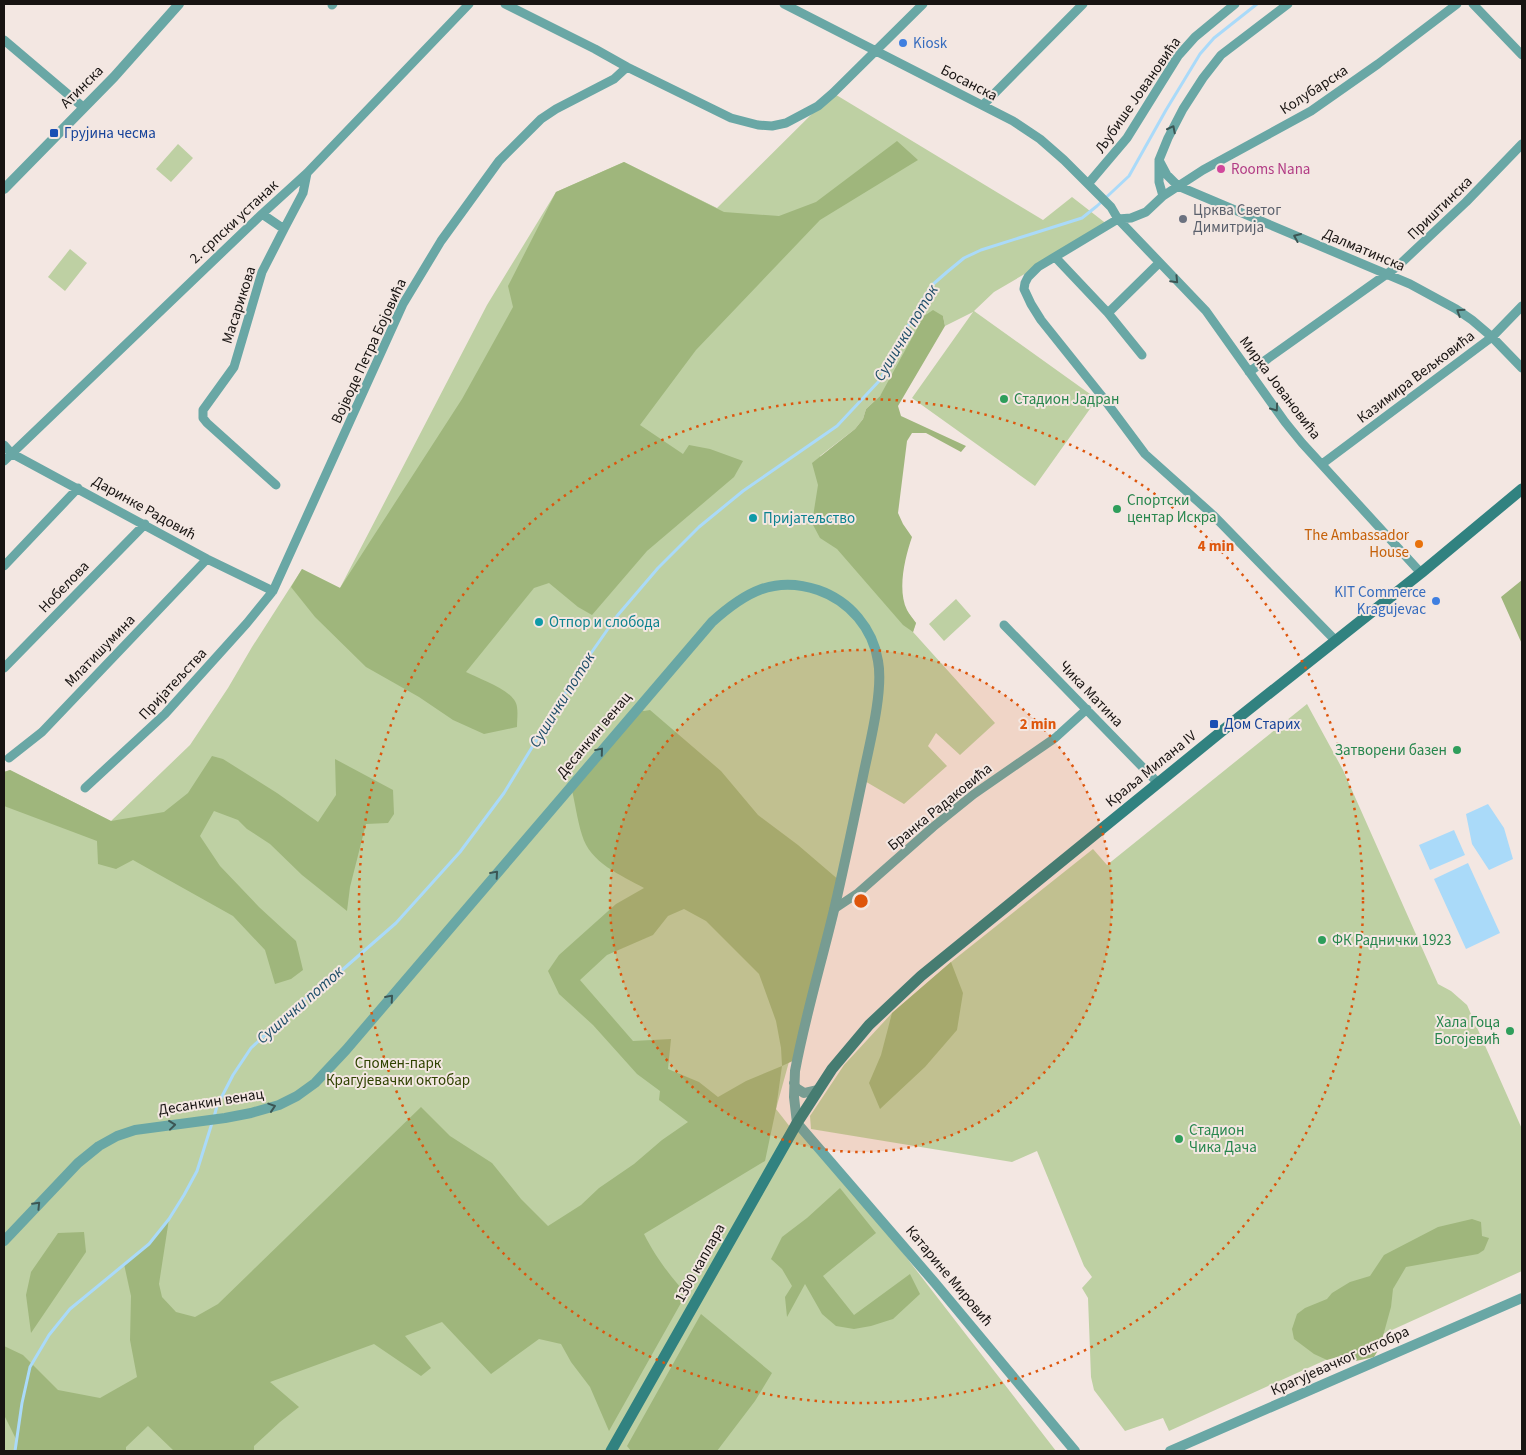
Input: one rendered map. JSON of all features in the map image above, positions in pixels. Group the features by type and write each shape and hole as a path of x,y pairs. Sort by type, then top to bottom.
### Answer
{"main road":[{"name":"Краља Милана IV","path":"817,1090 859,1036 902,992 1335,640 1421,573 1522,489"},
{"name":"1300 каплара","path":"611,1451 817,1090"}],"street":[{"name":"Атинска","path":"4,189 114,77 180,4"},
{"name":"2. српски устанак","path":"4,461 306,173 469,4"},
{"path":"505,4 595,49 628,68 732,118 758,125 772,126 786,122 818,106 923,4"},
{"name":"Босанска","path":"784,4 1013,120 1040,139 1064,160 1110,207 1118,219"},
{"path":"982,104 1083,4"},
{"name":"Љубише Јовановића","path":"1088,184 1127,138 1178,56 1195,37 1235,4"},
{"path":"1163,196 1158,182 1159,160 1183,109 1203,78 1221,55 1288,4"},
{"name":"Колубарска","path":"1335,640 1213,515 1145,454 1041,320 1024,289 1028,277 1038,267 1118,219 1138,216 1146,212 1163,196 1203,170 1311,111 1378,64 1457,4"},
{"path":"1473,4 1522,55"},
{"path":"4,40 83,108"},
{"name":"Војводе Петра Бојовића","path":"274,591 403,304 441,241 499,161 541,119 556,109 614,79 628,68"},
{"name":"Приштинска","path":"1249,372 1398,266 1466,202 1522,144"},
{"path":"1159,160 1167,175 1178,186"},
{"name":"Масарикова","path":"276,485 207,423 203,418 203,410 234,367 262,272 303,192 306,173"},
{"name":"Далматинска","path":"1178,186 1410,284 1456,309 1482,327 1522,368"},
{"path":"262,214 284,229"},
{"name":"Мирка Јовановића","path":"1118,219 1206,311 1285,422 1421,573"},
{"path":"1055,257 1108,313 1142,355"},
{"path":"1108,313 1159,263"},
{"name":"Казимира Вељковића","path":"1322,464 1492,337 1522,306"},
{"name":"Даринке Радовић","path":"4,445 11,454 78,488 207,559 274,591"},
{"path":"4,566 78,488"},
{"name":"Нобелова","path":"4,668 145,524"},
{"name":"Млатишумина","path":"9,758 42,732 207,559"},
{"name":"Десанкин венац","path":"4,1240 78,1163 99,1146 117,1136 135,1130 225,1118 279,1105 301,1093 326,1072 712,622 735,602 763,588 783,585 802,586 823,592 840,602 861,620 871,637 878,662 879,682 875,711 834,909 797,1059 794,1083 794,1109 797,1123"},
{"name":"Пријатељства","path":"85,788 165,714 274,591"},
{"name":"Чика Матина","path":"1004,625 1158,783"},
{"name":"Бранка Радаковића","path":"834,909 858,893 933,827 974,794 1054,738 1087,709"},
{"path":"794,1083 796,1088 804,1092 817,1090"},
{"name":"Катарине Мировић","path":"797,1123 960,1312 1075,1451"},
{"name":"Крагујевачког октобра","path":"1170,1451 1522,1298"}],"green space":[{"name":"Спомен-парк Крагујевачки октобар","path":"833,93 1043,220 1072,197 1108,225 994,292 974,311 1097,399 1035,486 912,398 973,312 945,326 943,316 880,396 866,409 863,419 855,429 820,456 826,500 916,623 913,632 995,723 960,755 936,733 928,746 947,766 904,804 863,780 839,880 776,1109 794,1132 801,1121 1056,1451 4,1451 4,772 10,770 111,821 190,745 302,569 340,588 487,305 556,192 624,162 717,208"},
{"path":"897,141 918,160 820,220 696,350 640,425 683,454 689,445 710,449 743,461 734,477 647,551 592,615 578,607 549,583 534,588 466,672 510,695 517,707 517,727 484,734 453,720 419,697 366,667 315,617 291,587 302,569 340,588 462,399 513,307 508,286 556,192 624,162 724,212 779,216 816,202"},
{"path":"178,144 193,158 171,182 156,169"},
{"path":"70,249 87,263 65,291 48,277"},
{"path":"933,310 943,316 945,326 898,406 901,416 966,446 961,452 926,433 912,433 907,441 898,513 912,537 902,583 904,602 916,623 913,632 903,625 837,549 820,538 812,523 818,485 812,463 855,429 863,419 866,409 880,396 924,316"},
{"path":"1522,580 1522,644 1501,597"},
{"path":"956,599 971,616 944,641 929,624"},
{"path":"1307,704 1343,770 1438,984 1451,991 1467,1005 1522,1129 1522,1271 1169,1431 1163,1418 1125,1431 1094,1390 1091,1377 1088,1298 1082,1288 1092,1277 1084,1266 1037,1151 1012,1162 811,1129 810,1116 844,1065 892,1013 951,962 1093,849 1107,865"},
{"path":"637,709 650,710 721,771 758,815 798,845 840,881 797,1059 782,1066 776,1109 765,1161 644,1234 663,1266 686,1294 609,1431 590,1387 571,1362 561,1344 539,1339 491,1374 442,1322 405,1336 431,1368 421,1376 374,1344 270,1382 299,1407 254,1446 254,1451 174,1451 148,1426 126,1447 126,1451 15,1451 16,1439 4,1415 4,1346 23,1355 58,1390 100,1398 137,1377 130,1340 131,1296 124,1264 149,1244 169,1219 159,1284 162,1297 176,1312 195,1317 218,1304 421,1107 450,1136 492,1163 521,1199 548,1226 581,1205 599,1188 634,1164 662,1140 688,1122 659,1100 660,1091 637,1074 593,1025 559,994 548,971 559,955 616,904 644,888 607,867 599,861 586,845 571,786","holes":["684,909 706,921 759,974 776,1021 782,1066 746,1081 718,1097 699,1082 668,1069 671,1039 633,1041 580,980 607,955 653,935 668,916"]},
{"path":"212,756 223,759 277,793 318,822 336,795 335,759 393,790 394,814 388,823 366,824 350,887 347,911 302,875 270,844 247,829 238,820 214,811 200,836 220,866 259,907 296,941 303,970 291,979 275,984 265,950 233,916 133,860 116,869 98,864 97,841 4,806 4,772 10,770 111,821 164,812 188,793"},
{"path":"951,962 963,993 957,1030 925,1067 880,1109 869,1083 881,1055 892,1013"},
{"path":"840,1188 876,1233 823,1276 854,1315 910,1274 920,1294 893,1319 854,1329 836,1326 822,1314 805,1284 787,1317 785,1297 792,1286 782,1269 771,1259 782,1237 807,1218"},
{"path":"1472,1219 1481,1222 1482,1236 1489,1238 1484,1250 1478,1254 1406,1267 1393,1289 1391,1307 1380,1347 1374,1357 1356,1361 1344,1355 1327,1360 1314,1354 1294,1339 1292,1329 1297,1314 1305,1308 1327,1299 1332,1293 1350,1282 1370,1276 1384,1255 1438,1227"},
{"path":"84,1232 86,1252 31,1333 26,1295 31,1272 58,1233"},
{"path":"701,1314 772,1373 755,1401 717,1451 631,1451 627,1446"}],"water":[{"path":"1488,804 1504,828 1513,859 1489,870 1472,844 1466,814"},
{"path":"1454,830 1465,855 1430,870 1419,845"},
{"path":"1468,863 1500,933 1466,949 1434,879"}],"waterway":[{"name":"Сушички поток","path":"214,1117 217,1106 233,1075 251,1048 302,1001 333,978 396,923 460,852 504,793 582,666 617,616 658,568 699,527 743,491 837,426 880,380 931,286 947,272 964,258 981,250 1082,218 1129,176 1200,54 1214,38 1257,4"},
{"name":"Сушички поток","path":"15,1451 22,1403 30,1367 49,1335 70,1309 149,1244 169,1219 197,1171 212,1123"}],"place":[{"name":"Kiosk","path":"903,43"},
{"name":"Грујина чесма","path":"54,133"},
{"name":"Rooms Nana","path":"1221,169"},
{"name":"Црква Светог Димитрија","path":"1183,219"},
{"name":"Стадион Јадран","path":"1004,399"},
{"name":"Спортски центар Искра","path":"1117,509"},
{"name":"Пријатељство","path":"753,518"},
{"name":"The Ambassador House","path":"1419,544"},
{"name":"KIT Commerce Kragujevac","path":"1436,601"},
{"name":"Отпор и слобода","path":"539,622"},
{"name":"Дом Старих","path":"1214,724"},
{"name":"Затворени базен","path":"1457,750"},
{"name":"ФК Раднички 1923","path":"1322,940"},
{"name":"Хала Гоца Богојевић","path":"1510,1031"},
{"name":"Стадион Чика Дача","path":"1179,1139"}]}
